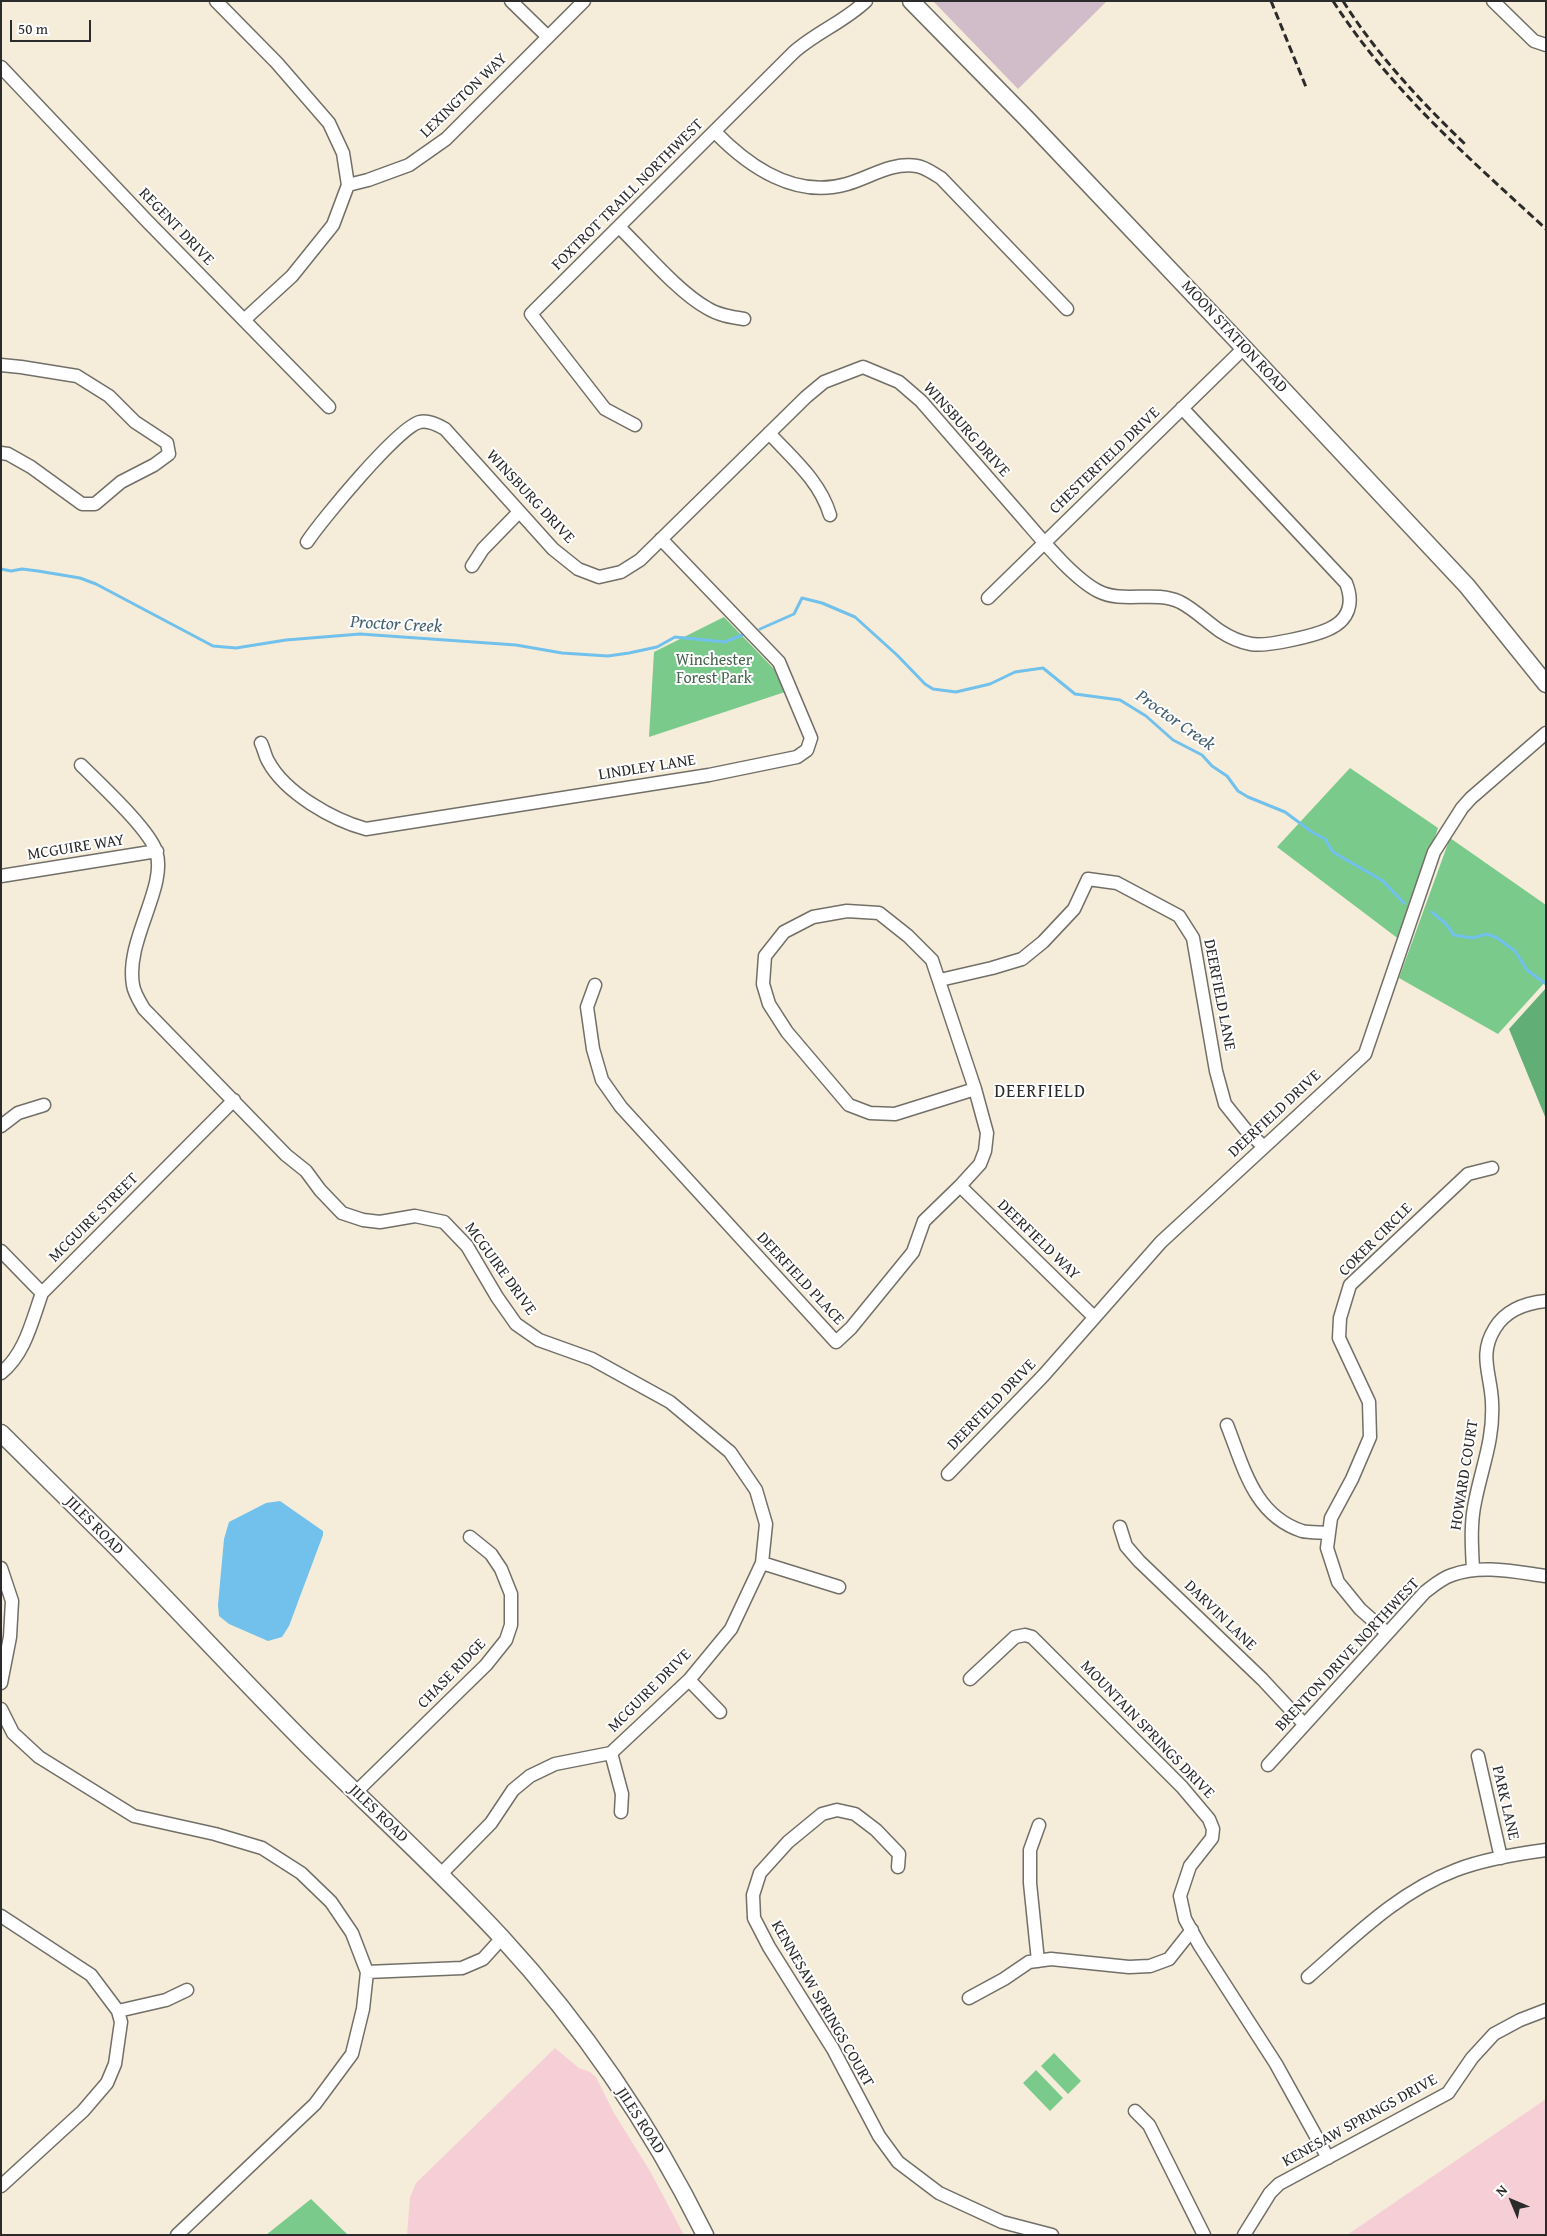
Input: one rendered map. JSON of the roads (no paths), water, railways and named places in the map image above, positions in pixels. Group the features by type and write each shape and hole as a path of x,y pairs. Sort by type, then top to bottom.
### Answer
{"street":[{"path":"216,1 277,63 330,123 343,154 348,185 333,225 292,276 244,320"},
{"path":"511,1 548,38"},
{"name":"LEXINGTON WAY","path":"348,185 409,165 446,139 584,1"},
{"name":"FOXTROT TRAILL NORTHWEST","path":"635,425 605,409 531,314 802,45 845,19 866,1"},
{"name":"MOON STATION ROAD","path":"911,1 1244,348 1467,586 1546,684"},
{"path":"1493,1 1534,41 1546,45"},
{"name":"REGENT DRIVE","path":"1,67 329,407"},
{"path":"715,132 733,150 760,171 787,182 814,188 846,185 891,167 918,166 941,178 1067,309"},
{"path":"619,227 691,298 708,309 730,317 744,319"},
{"name":"CHESTERFIELD DRIVE","path":"988,598 1244,348"},
{"path":"1,365 77,376 109,396 135,422 167,443 169,454 154,465 121,482 95,504 82,504 32,467 8,454 1,453"},
{"name":"WINSBURG DRIVE","path":"307,542 318,524 385,450 407,429 420,422 434,424 445,429 553,549 578,569 599,577 621,572 640,560 806,397 824,382 863,367 899,382 921,401 1044,542 1087,584 1099,592 1118,596 1167,598 1180,602 1225,634 1253,644 1266,644 1321,633 1337,626 1344,619 1349,609 1350,600 1346,583 1182,408"},
{"path":"769,433 817,486 825,499 830,514"},
{"path":"472,566 484,549 519,512"},
{"name":"LINDLEY LANE","path":"261,743 268,762 286,784 319,809 349,824 366,829 709,774 796,757 806,750 811,738 779,662 661,539"},
{"name":"DEERFIELD DRIVE","path":"948,1474 1043,1376 1161,1242 1365,1054 1434,852 1462,808 1471,798 1546,733"},
{"path":"81,765 146,833 157,852"},
{"name":"MCGUIRE WAY","path":"1,876 157,852"},
{"name":"MCGUIRE DRIVE","path":"157,852 155,888 140,927 133,954 133,986 144,1009 286,1155 306,1171 320,1190 342,1213 363,1220 380,1222 415,1216 444,1222 467,1246 496,1297 516,1324 539,1340 592,1359 670,1402 730,1452 756,1490 766,1524 762,1563 731,1629 689,1680 610,1753 555,1764 530,1776 513,1790 491,1823 440,1875"},
{"name":"DEERFIELD LANE","path":"940,980 1022,959 1043,942 1074,909 1088,879 1117,883 1179,916 1193,938 1216,1071 1225,1104 1245,1129 1264,1147"},
{"name":"DEERFIELD PLACE","path":"595,985 587,1007 593,1049 602,1080 621,1107 836,1342 851,1328 913,1252 924,1221 980,1164 985,1152 987,1133 975,1089 932,960 908,936 879,913 847,911 813,917 784,932 765,956 762,984 768,1004 787,1032 849,1105 870,1113 895,1114 975,1089"},
{"name":"MCGUIRE STREET","path":"1,1373 13,1364 27,1334 42,1293 234,1100"},
{"path":"1,1126 18,1113 44,1105"},
{"name":"COKER CIRCLE","path":"1387,1633 1360,1609 1338,1582 1327,1548 1331,1518 1352,1479 1370,1437 1369,1402 1340,1338 1340,1318 1350,1285 1468,1174 1492,1168"},
{"name":"DEERFIELD WAY","path":"960,1186 1094,1317"},
{"path":"1,1251 42,1293"},
{"name":"HOWARD COURT","path":"1473,1570 1471,1538 1475,1503 1491,1440 1492,1401 1485,1356 1494,1330 1504,1315 1529,1302 1546,1301"},
{"path":"1227,1425 1252,1489 1271,1514 1303,1531 1329,1532"},
{"name":"JILES ROAD","path":"1,1433 112,1544 310,1748 502,1938 560,2007 614,2082 664,2158 705,2235"},
{"name":"DARVIN LANE","path":"1120,1527 1126,1546 1139,1560 1262,1679 1304,1724"},
{"name":"CHASE RIDGE","path":"356,1792 486,1665 506,1640 511,1625 511,1594 501,1569 491,1554 470,1537"},
{"path":"762,1563 839,1587"},
{"path":"1,1568 7,1602 10,1638 1,1683"},
{"name":"BRENTON DRIVE NORTHWEST","path":"1268,1765 1425,1592 1451,1575 1473,1570 1496,1569 1546,1576"},
{"name":"MOUNTAIN SPRINGS DRIVE","path":"970,1679 1014,1637 1024,1634 1032,1637 1182,1787 1209,1819 1213,1829 1212,1838 1190,1866 1180,1896 1185,1919 1200,1946 1276,2064 1328,2158"},
{"path":"689,1680 720,1712"},
{"path":"1,1709 13,1733 39,1757 134,1816 214,1834 262,1848 301,1873 331,1902 352,1933 367,1972 362,2009 352,2054 315,2104 177,2235"},
{"path":"610,1753 622,1794 621,1812"},
{"name":"PARK LANE","path":"1478,1756 1501,1858"},
{"name":"KENNESAW SPRINGS COURT","path":"898,1867 899,1854 876,1830 855,1814 837,1810 822,1814 788,1842 760,1873 753,1895 754,1918 768,1946 833,2048 879,2136 898,2162 939,2193 1002,2222 1052,2235"},
{"path":"1038,1961 1030,1882 1030,1850 1040,1825"},
{"path":"1308,1977 1385,1910 1423,1885 1457,1869 1501,1858 1546,1850"},
{"path":"1,1916 91,1975 118,2011 121,2022 115,2064 107,2083 83,2110 1,2186"},
{"path":"969,1998 1004,1979 1029,1962 1051,1959 1129,1967 1150,1966 1169,1959 1192,1930"},
{"path":"367,1972 462,1968 483,1959 502,1938"},
{"path":"118,2011 166,2000 187,1990"},
{"name":"KENESAW SPRINGS DRIVE","path":"1244,2235 1270,2193 1279,2184 1448,2093 1472,2058 1494,2034 1520,2020 1546,2010"},
{"path":"1135,2112 1149,2125 1204,2235"}],"water":[{"path":"280,1501 323,1531 323,1535 289,1626 282,1637 268,1641 229,1624 219,1616 218,1605 224,1539 229,1522 266,1503"}],"waterway":[{"name":"Proctor Creek","path":"1,569 11,571 22,569 80,578 96,584 213,646 236,648 286,640 360,634 516,645 562,653 608,656 657,647 675,637 725,642 742,635"},
{"name":"Proctor Creek","path":"760,629 794,614 802,598 822,603 855,617 897,655 925,684 933,689 956,692 990,684 1015,672 1043,668 1075,694 1120,700 1146,716 1173,740 1202,755 1212,766 1227,776 1238,791 1285,812 1325,839 1333,852 1383,881 1404,903"},
{"name":"Proctor Creek","path":"1432,912 1446,924 1454,935 1472,938 1487,934 1497,938 1515,951 1527,970 1546,984"}],"railway":[{"path":"1271,1 1306,87"},
{"path":"1333,1 1355,33 1405,94 1460,149 1546,229"},
{"path":"1343,1 1370,40 1400,77 1467,146"}],"district":[{"name":"DEERFIELD","path":"1040,1092"}],"park label":[{"name":"Winchester Forest Park","path":"714,670"}]}
